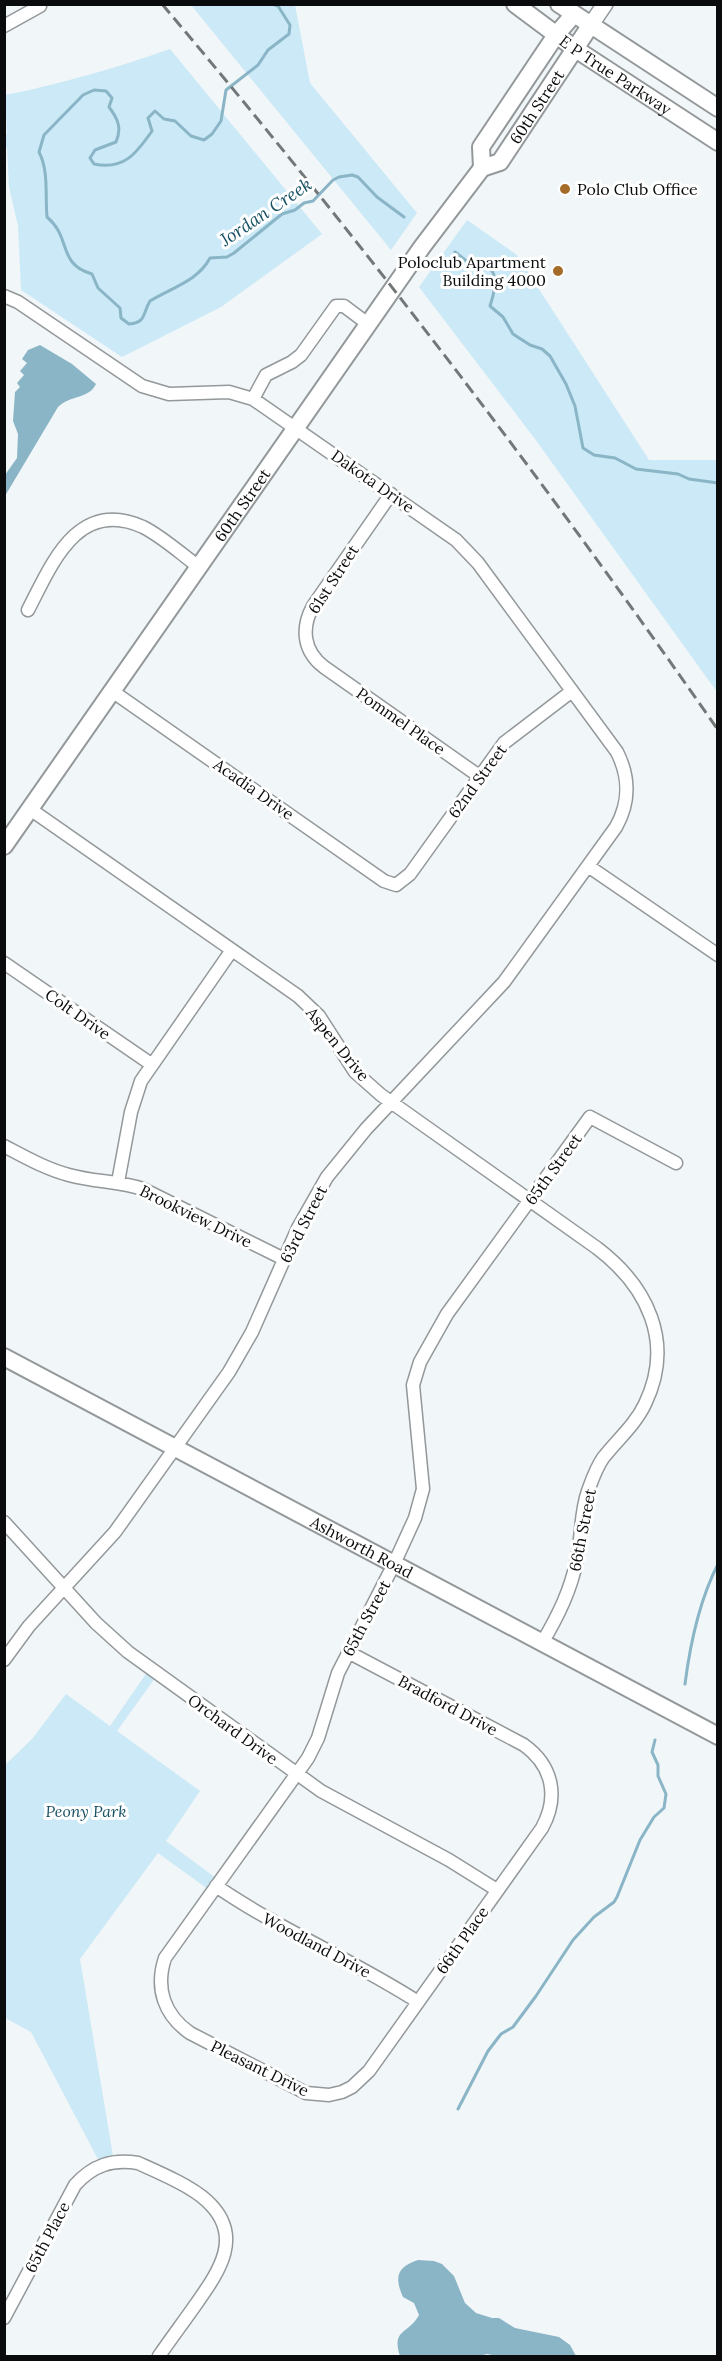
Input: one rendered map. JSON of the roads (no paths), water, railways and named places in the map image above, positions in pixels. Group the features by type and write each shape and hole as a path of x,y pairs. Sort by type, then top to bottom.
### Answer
{"main road":[{"name":"E P True Parkway","path":"515,4 574,48 717,142"},
{"name":"E P True Parkway","path":"559,4 577,9 590,26 717,108"},
{"name":"60th Street","path":"482,168 481,147 556,35 577,9"},
{"name":"60th Street","path":"4,846 422,247 482,168 500,162 590,26"},
{"name":"Ashworth Road","path":"4,1357 717,1736"}],"street":[{"name":"60th Street","path":"590,26 604,4"},
{"path":"4,26 40,6"},
{"name":"Dakota Drive","path":"4,296 18,302 142,386 169,394 228,392 253,399 456,540 468,551 622,763 628,789 625,805"},
{"path":"253,399 266,375 301,355 336,306 344,306 368,324"},
{"name":"61st Street","path":"324,667 312,656 307,646 305,636 308,616 391,494"},
{"path":"28,610 63,546 82,529 94,525 118,521 143,527 199,567"},
{"name":"Pommel Place","path":"324,667 479,776"},
{"name":"Acadia Drive","path":"112,691 384,880 396,885"},
{"name":"62nd Street","path":"396,885 410,874 504,743 572,692"},
{"name":"63rd Street","path":"4,1660 29,1626 116,1532 242,1351 311,1203 327,1177 359,1137 504,982 616,826 625,805"},
{"name":"Aspen Drive","path":"30,809 298,996 319,1016 355,1072 392,1102 618,1264 638,1289"},
{"path":"588,866 717,955"},
{"path":"118,1182 134,1098 151,1065 232,950"},
{"name":"Colt Drive","path":"4,963 151,1065"},
{"name":"65th Street","path":"190,2033 176,2022 164,2003 160,1980 161,1969 171,1948 297,1775 318,1738 338,1673 415,1518 423,1489 413,1385 420,1362 447,1314 590,1117 676,1163"},
{"name":"Brookview Drive","path":"4,1146 70,1176 118,1182 151,1193 284,1259"},
{"name":"66th Street","path":"542,1643 569,1592 577,1558 584,1501 592,1480 603,1459 624,1435 645,1404 655,1373 657,1345 654,1325 638,1289"},
{"name":"Orchard Drive","path":"4,1522 96,1623 128,1652 321,1791 449,1860 498,1890"},
{"name":"Bradford Drive","path":"348,1652 524,1745 543,1764"},
{"name":"66th Place","path":"332,2094 352,2087 362,2079 548,1818 552,1795 551,1782 543,1764"},
{"name":"Woodland Drive","path":"216,1886 270,1920 418,2002"},
{"name":"Pleasant Drive","path":"190,2033 296,2088 317,2095 332,2094"},
{"name":"65th Place","path":"4,2318 71,2192 83,2176 101,2165 126,2161 149,2168 205,2199 214,2208 224,2227 226,2250 218,2272 159,2356"}],"waterway":[{"name":"Jordan Creek","path":"272,4 278,6 290,25 289,34 268,50 258,65 226,90 221,121 212,134 204,140 191,136 175,121 164,119 155,111 148,118 152,131 135,153 113,165 94,164 90,158 95,150 116,142 119,128 109,107 112,98 106,91 94,90 83,95 44,135 39,152 45,175 47,217 60,233 69,257 81,270 92,274 98,288 120,308 121,318 129,324 143,317 150,301 199,273 210,258 227,257 234,253 282,214 313,201 333,180 339,177 352,175 358,177 377,197 404,217"},
{"name":"Jordan Creek","path":"455,252 469,263 479,263 492,270 495,283 490,306 503,317 513,334 530,345 542,349 550,356 575,406 583,448 594,455 615,458 636,469 678,474 689,479 718,483"},
{"path":"685,1684 697,1622 718,1564"},
{"path":"458,2109 488,2051 501,2034 513,2027 573,1940 617,1897 640,1840 654,1817 664,1808 666,1794 658,1776 658,1765 652,1752 655,1740"}],"railway":[{"path":"162,4 308,181 449,361 518,452 718,730"}],"place":[{"name":"Polo Club Office","path":"565,189"},
{"name":"Poloclub Apartment Building 4000","path":"558,271"}],"park label":[{"name":"Peony Park","path":"86,1811"}]}
